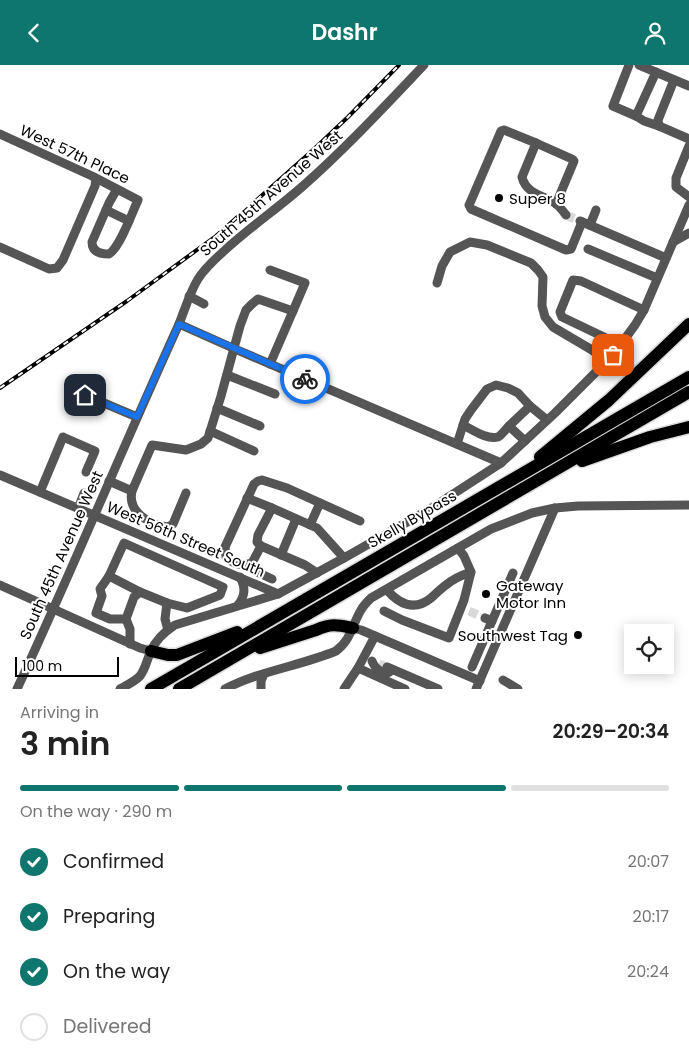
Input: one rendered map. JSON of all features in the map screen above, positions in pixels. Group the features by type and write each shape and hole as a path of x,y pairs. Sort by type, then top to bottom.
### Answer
{"highway":[{"path":"513,479 609,400 689,325"},
{"name":"Skelly Bypass","path":"151,689 689,377"},
{"name":"Skelly Bypass","path":"179,689 689,392"},
{"path":"554,471 650,437 689,427"},
{"path":"151,651 177,655 272,619"},
{"path":"236,656 324,626 334,624 353,628"}],"street":[{"name":"South 45th Avenue West","path":"17,689 54,609 198,279 210,264 233,243 303,187 329,163 424,65"},
{"path":"629,65 613,106 689,139"},
{"path":"639,65 689,86"},
{"path":"636,116 656,72"},
{"path":"659,126 658,120 674,80"},
{"path":"556,204 574,161 536,143 504,130 501,131 470,203 471,209 568,250 571,249 584,223 596,210"},
{"name":"West 57th Place","path":"0,134 92,175 96,179 138,200 129,221"},
{"path":"536,143 522,179 533,193 556,204 566,215"},
{"path":"689,146 676,178 676,187 689,197"},
{"path":"0,247 49,269 56,268 63,260 96,179"},
{"path":"106,210 129,221 113,252 109,254 103,254 94,250 92,243 106,210 117,189"},
{"path":"120,689 140,675 157,640 175,625 278,594 430,509 501,463 555,413 619,347 644,310 688,210"},
{"path":"584,223 666,258"},
{"path":"672,243 689,233"},
{"path":"437,283 442,266 450,253 470,242 487,245 530,263 543,277 542,306 545,317 553,327 607,361"},
{"path":"588,249 657,278"},
{"path":"270,270 305,283 270,364"},
{"path":"619,347 606,338 562,317 560,312 573,280 581,281 644,310"},
{"path":"189,296 204,304"},
{"path":"186,493 173,524 168,527 161,526 142,517 133,508 130,497 152,445 186,450 201,444 208,437 218,408 240,326 246,310 252,303 258,299 293,311"},
{"path":"179,324 501,463"},
{"path":"227,375 275,394"},
{"path":"457,444 463,425 471,410 487,389 496,385 518,393 547,420"},
{"path":"85,395 137,417"},
{"path":"463,425 488,437 499,437 530,406"},
{"path":"218,408 260,426"},
{"path":"510,426 525,441"},
{"path":"210,431 254,451"},
{"path":"40,492 63,437 95,451 86,472"},
{"name":"West 56th Street South","path":"0,475 278,594"},
{"path":"261,546 252,563 236,564 226,557 225,547 254,483 258,481 262,480 288,488 360,521"},
{"path":"109,481 132,491"},
{"path":"78,509 84,493"},
{"path":"247,498 317,528 344,558"},
{"path":"310,525 320,503"},
{"path":"232,688 264,674 336,651 341,647 360,612 371,598 502,524 532,513 554,508 689,505"},
{"path":"272,508 258,535 257,542 261,546 305,565 317,573"},
{"path":"353,628 375,636 478,685 554,508"},
{"path":"281,555 296,519"},
{"path":"110,576 166,603 187,608 220,595 223,587 124,543 110,576 100,589 102,595 96,613 110,619 126,619"},
{"path":"384,611 402,620 449,637 465,609 471,572 458,548"},
{"path":"252,563 255,571 272,579"},
{"path":"386,589 395,599 408,605 422,605 445,585 471,572"},
{"path":"472,667 488,620 512,573"},
{"path":"238,605 244,591 240,577"},
{"path":"0,585 130,644 151,651"},
{"path":"130,644 130,629 126,619 134,597 140,592"},
{"path":"166,603 165,619 168,630"},
{"path":"402,620 408,605"},
{"path":"375,636 379,667 405,689"},
{"path":"358,668 379,667"},
{"path":"358,668 379,667 426,687 438,689"},
{"path":"344,689 358,668"},
{"path":"260,689 264,674"},
{"path":"503,680 518,689"}],"tunnel":[{"path":"566,215 580,221"},
{"path":"469,611 485,618"},
{"path":"379,664 387,667"}],"railway":[{"path":"0,388 127,301 216,236 313,150 399,65"}],"way so far":[{"path":"305,379 501,463 613,355"}],"place":[{"name":"Super 8","path":"499,198"},
{"name":"Gateway Motor Inn","path":"486,594"},
{"name":"Southwest Tag","path":"578,635"}],"route":[{"path":"85,395 137,417 179,324 305,379"}]}
